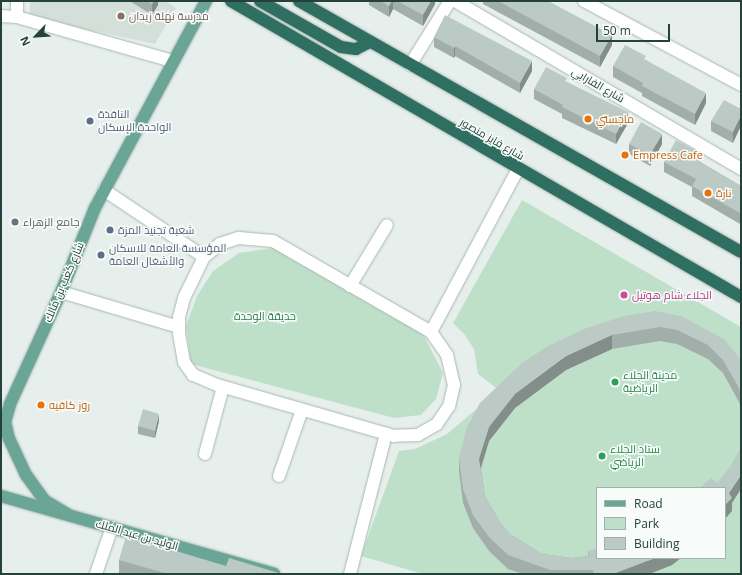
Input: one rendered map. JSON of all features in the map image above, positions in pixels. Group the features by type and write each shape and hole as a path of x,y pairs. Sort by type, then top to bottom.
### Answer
{"highway":[{"name":"شارع فايز منصور","path":"231,1 518,169 741,296"},
{"path":"260,1 341,47 356,49 370,42"},
{"path":"299,1 741,252"}],"main road":[{"name":"شارع كعب بن مالك","path":"67,514 45,501 26,475 9,440 5,422 10,404 61,292 80,241 104,190 206,1"},
{"name":"الوليد بن عبد الملك","path":"1,496 274,574"}],"street":[{"path":"17,1 17,16"},
{"path":"410,65 450,1"},
{"name":"شارع الفارابي","path":"455,1 741,169"},
{"path":"584,1 741,85"},
{"path":"1,16 17,16 173,61"},
{"path":"431,332 518,169"},
{"path":"104,190 204,257"},
{"path":"350,286 387,225"},
{"path":"248,237 264,239 350,286 431,332 447,355 454,374 453,396 450,406 437,424 418,435 402,437 386,434 223,387 197,378 189,371 183,358 179,327 184,298 204,257 220,244 248,237"},
{"path":"61,292 179,327"},
{"path":"205,454 223,387"},
{"path":"279,476 302,410"},
{"path":"350,574 386,434"},
{"path":"96,574 112,528"}],"shaded area":[{"name":"مدرسة نهلة زيدان","path":"30,1 165,1 176,8 155,44 30,17"}],"green space":[{"name":"مدينة الجلاء الرياضية","path":"522,200 741,327 741,574 423,574 361,556 399,451 415,449 447,434 499,390 478,374 474,349 465,335 453,323"},
{"name":"حديقة الوحدة","path":"279,247 423,334 443,373 436,399 421,415 394,418 191,364 186,326 197,296 213,271 239,253"}],"building":[{"path":"147,1 154,1 152,4"},
{"path":"380,1 392,1 389,6"},
{"path":"397,1 431,1 423,15"},
{"path":"498,1 548,1 612,35 600,56"},
{"path":"445,15 532,61 520,83 455,46 454,48 434,37"},
{"path":"625,45 646,56 644,59 706,93 695,114 642,86 643,83 613,66"},
{"path":"546,67 567,78 565,81 628,112 616,134 562,107 563,105 534,89"},
{"path":"724,100 741,109 741,115 733,132 711,121"},
{"path":"641,122 662,134 650,155 629,144"},
{"path":"676,140 697,151 693,158 741,186 740,213 692,186 696,179 664,162"},
{"path":"655,311 681,316 724,339 741,360 741,396 739,388 723,360 708,345 677,330 660,327 612,335 566,356 515,394 489,427 479,459 485,496 501,524 510,534 542,554 572,558 589,556 588,551 596,548 596,559 652,559 613,574 594,574 593,570 550,570 508,555 489,537 473,515 463,489 459,458 467,427 480,403 522,363 548,346 584,329 624,316"},
{"path":"143,409 159,414 155,431 138,426"},
{"path":"741,447 741,475 729,493 732,498 726,504 726,487 701,487 711,478 717,483 730,467"},
{"path":"126,536 226,566 229,558 282,574 168,574 119,560"}],"place":[{"name":"مدرسة نهلة زيدان","path":"121,16"},
{"name":"ماجستي","path":"588,119"},
{"name":"النافذة الواحدة الإسكان","path":"90,121"},
{"name":"Empress Cafe","path":"625,155"},
{"name":"نارة","path":"708,193"},
{"name":"جامع الزهراء","path":"15,222"},
{"name":"شعبة تجنيد المزة","path":"110,230"},
{"name":"المؤسسة العامة للاسكان والأشغال العامة","path":"101,255"},
{"name":"الجلاء شام هوتيل","path":"624,295"},
{"name":"مدينة الجلاء الرياضية","path":"615,382"},
{"name":"روز كافيه","path":"41,405"},
{"name":"ستاد الجلاء الرياضي","path":"602,456"}]}
